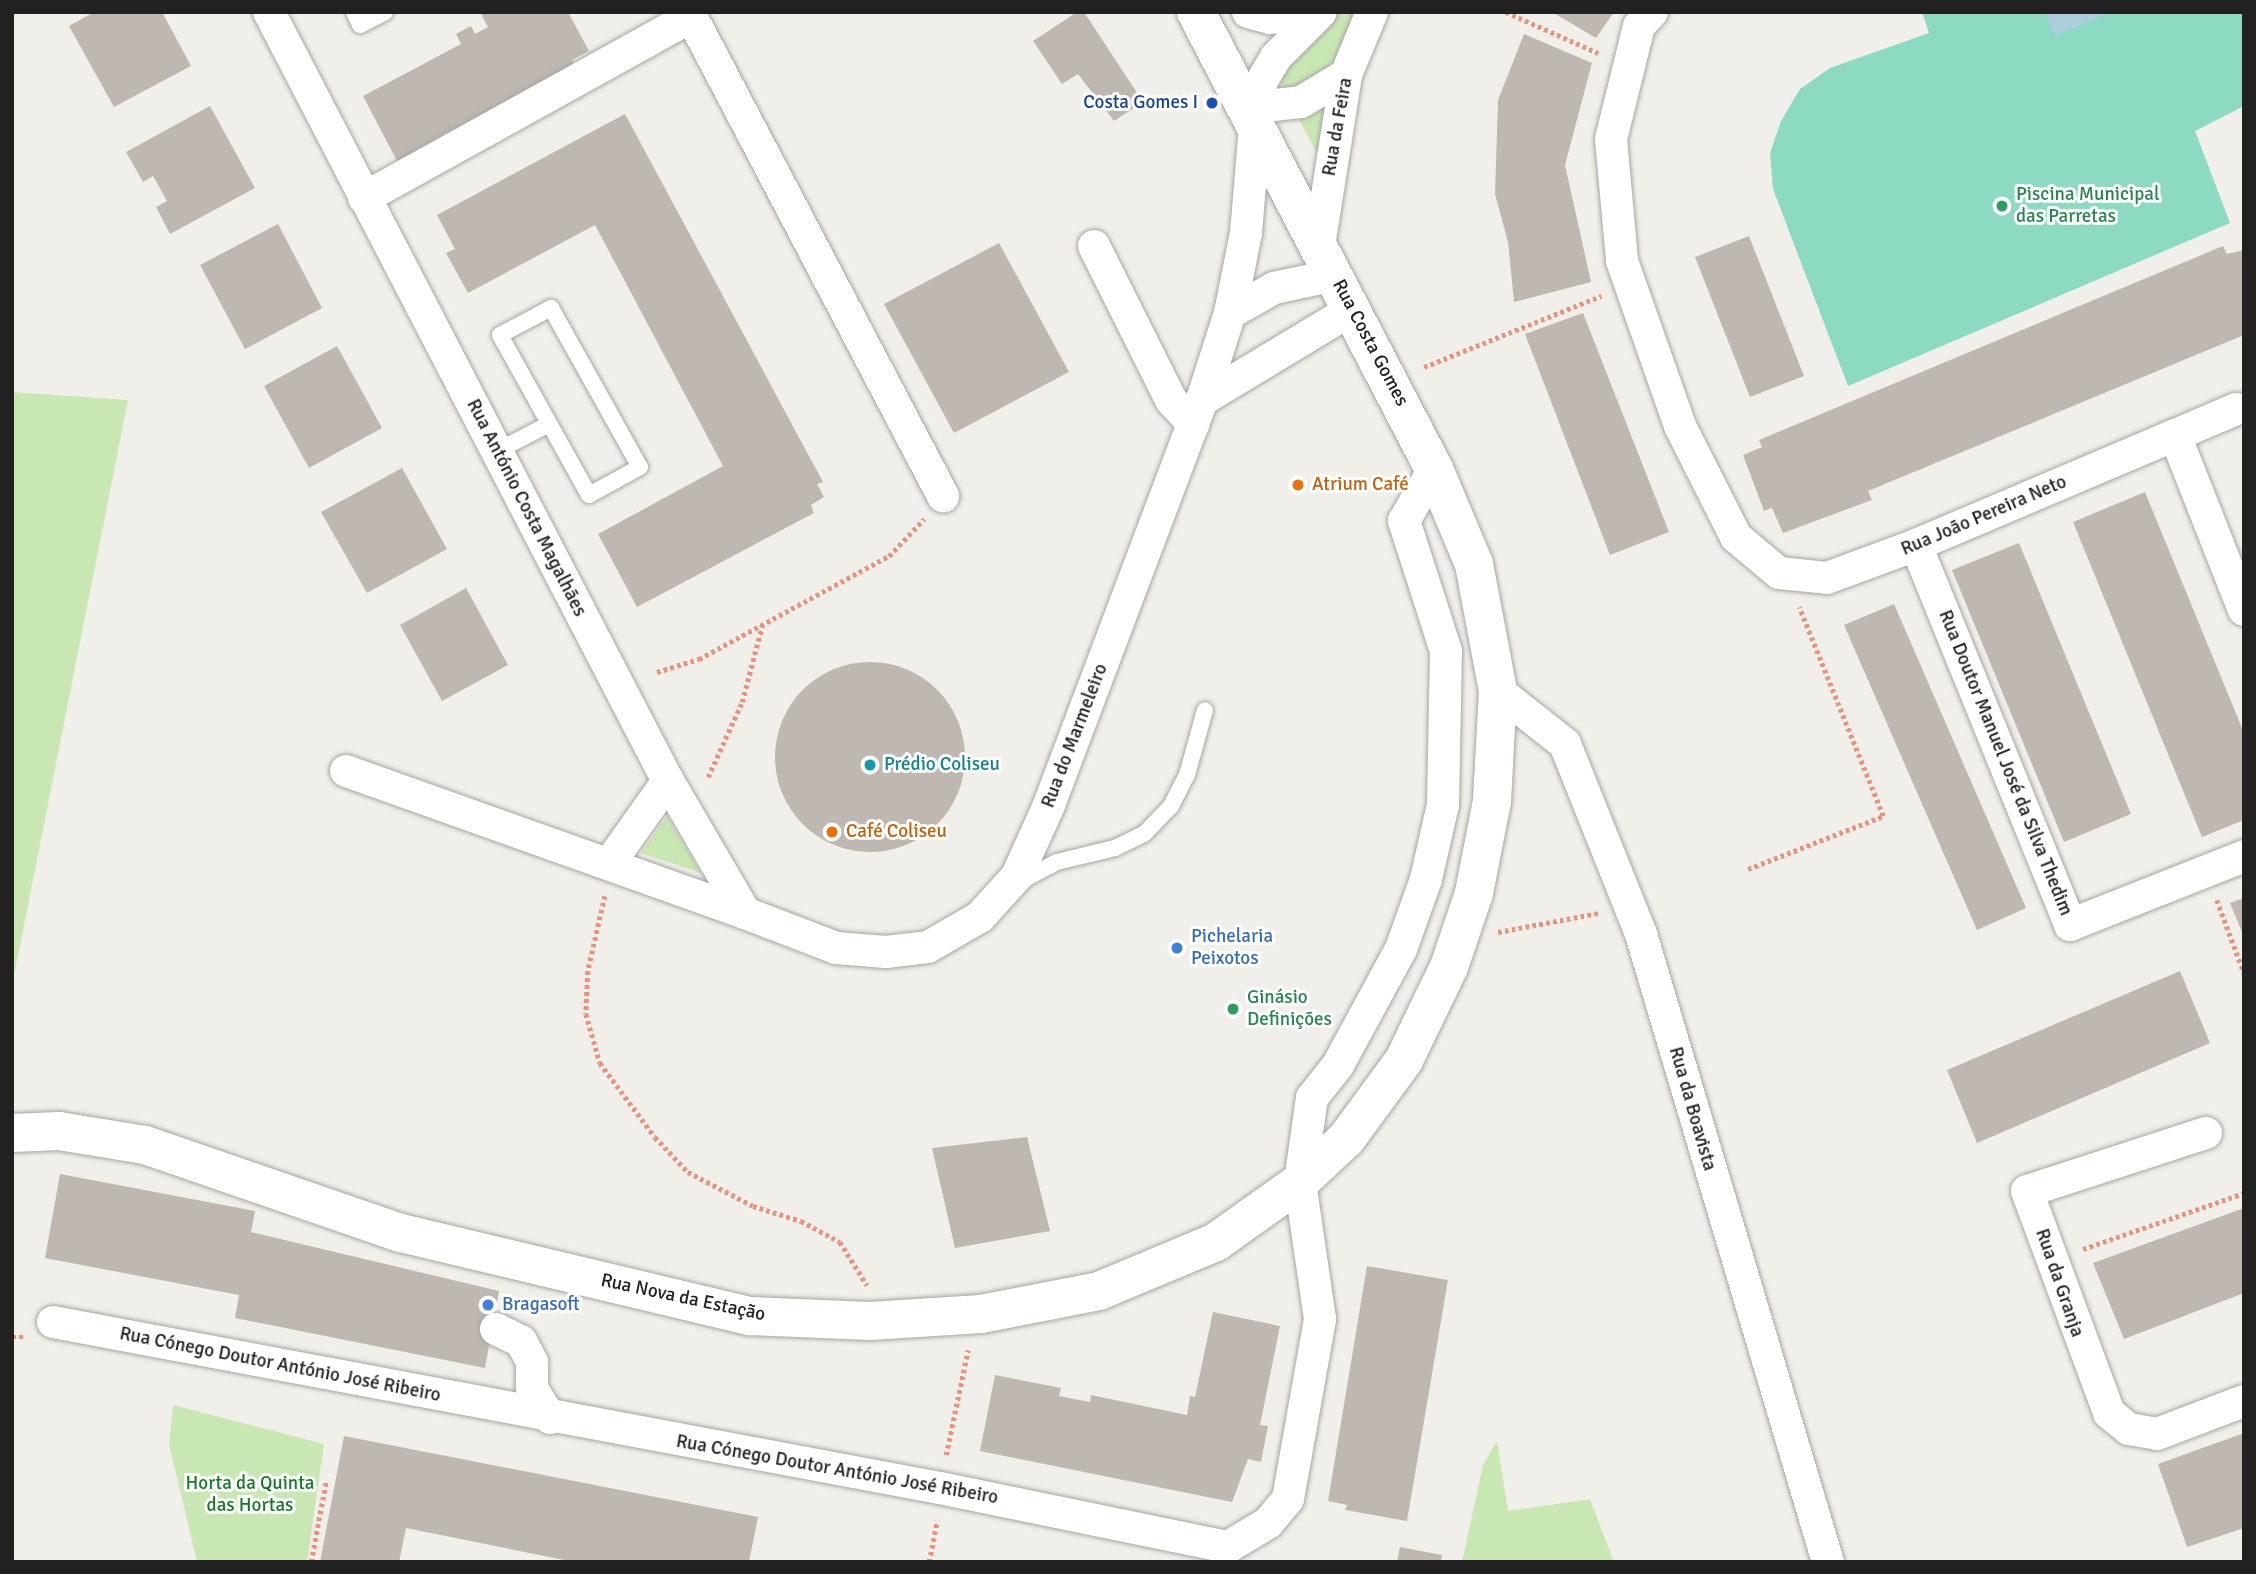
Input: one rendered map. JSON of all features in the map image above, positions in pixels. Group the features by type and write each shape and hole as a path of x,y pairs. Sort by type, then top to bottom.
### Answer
{"street":[{"name":"Rua António Costa Magalhães","path":"269,12 668,781 745,913"},
{"name":"Rua Costa Gomes","path":"1196,12 1353,309 1434,470 1474,564 1498,691"},
{"path":"1248,12 1270,18 1319,14"},
{"name":"Rua da Feira","path":"1327,260 1346,75 1372,12"},
{"name":"Rua João Pereira Neto","path":"1652,12 1639,26 1611,139 1622,261 1680,426 1737,537 1779,573 1826,578 1916,545 2235,409"},
{"path":"1251,117 1276,57 1319,14"},
{"path":"364,198 690,15 943,496"},
{"path":"1251,117 1301,103 1346,75"},
{"name":"Rua do Marmeleiro","path":"745,913 836,948 886,952 928,947 980,917 1017,876 1049,805 1198,412 1230,313 1246,233 1251,117"},
{"path":"1094,246 1171,400 1198,412 1353,309"},
{"path":"1230,313 1327,260"},
{"path":"2175,435 2244,610"},
{"name":"Rua Cónego Doutor António José Ribeiro","path":"53,1322 550,1418 940,1488 1227,1547 1268,1523 1288,1499 1299,1456 1320,1319 1300,1182 1312,1098 1338,1065 1401,949 1426,879 1443,805 1446,651 1404,521 1434,470"},
{"name":"Rua Doutor Manuel José da Silva Thedim","path":"1916,545 2070,925 2244,856"},
{"name":"Rua Nova da Estação","path":"12,1133 59,1131 145,1144 401,1233 750,1316 870,1321 981,1314 1099,1291 1216,1242 1300,1182 1347,1138 1404,1060 1449,967 1474,893 1492,802 1498,691"},
{"name":"Rua da Boavista","path":"1498,691 1564,744 1641,934 1828,1562"},
{"path":"346,771 745,913"},
{"path":"609,864 668,781"},
{"name":"Rua da Granja","path":"2206,1133 2027,1191 2109,1413 2129,1429 2157,1434 2244,1401"},
{"path":"496,1329 522,1341 532,1362 532,1388 550,1418"}],"lane":[{"path":"354,12 360,25 385,12"},
{"path":"551,308 640,467 589,495 549,424 500,335 551,308"},
{"path":"497,451 549,424"},
{"path":"1004,890 1057,862 1115,848 1144,834 1171,806 1187,775 1205,710"}],"path":[{"path":"1506,12 1593,50"},
{"path":"1424,367 1608,293"},
{"path":"657,672 699,659 889,556 943,496"},
{"path":"1748,869 1883,816 1798,605"},
{"path":"708,776 742,702 763,625"},
{"path":"609,864 589,971 586,1014 600,1063 655,1137 688,1172 753,1206 801,1221 840,1242 859,1266 869,1289"},
{"path":"2211,886 2244,973"},
{"path":"1487,934 1600,912"},
{"path":"2077,1251 2244,1193"},
{"path":"12,1338 21,1339"},
{"path":"946,1455 970,1342"},
{"path":"311,1562 326,1481"},
{"path":"929,1562 937,1521"}],"green space":[{"path":"1339,12 1364,12 1348,53 1324,77 1288,92 1281,83 1282,73"},
{"name":"Piscina Municipal das Parretas","path":"1922,12 2244,12 2244,106 2195,131 2230,223 1848,386 1773,189 1770,153 1781,121 1800,89 1830,68 1929,33"},
{"path":"1327,103 1317,153 1296,114"},
{"path":"12,392 128,400 12,986"},
{"path":"667,816 701,873 641,853"},
{"name":"Horta da Quinta das Hortas","path":"173,1405 324,1444 307,1562 197,1562 169,1444"},
{"path":"1497,1441 1508,1511 1590,1499 1614,1562 1462,1562 1483,1465"}],"water":[{"path":"2045,12 2111,12 2055,36"}],"building":[{"path":"94,12 162,12 191,66 114,107 69,26"},
{"path":"480,12 568,12 589,51 572,60 576,68 397,161 363,96 461,44 456,34 471,26 475,34 488,27"},
{"path":"1077,12 1084,12 1143,102 1114,121 1078,74 1062,84 1033,41"},
{"path":"1552,12 1614,12 1596,38"},
{"path":"1524,34 1592,63 1565,165 1591,282 1514,302 1508,242 1495,194 1498,100"},
{"path":"210,106 255,188 170,234 156,207 167,201 153,176 143,182 126,152"},
{"path":"625,114 823,482 817,484 824,497 811,505 814,513 637,607 598,534 723,466 595,225 468,293 446,253 455,249 437,215"},
{"path":"278,224 322,308 245,349 200,265"},
{"path":"1749,236 1804,376 1750,397 1695,257"},
{"path":"999,243 1069,372 954,433 884,304"},
{"path":"2223,246 2227,254 2244,250 2244,335 1868,491 1872,500 1783,533 1772,508 1764,511 1743,455 1762,447 1759,440"},
{"path":"1583,313 1669,532 1610,555 1525,334"},
{"path":"337,346 382,428 309,468 264,386"},
{"path":"402,468 447,549 367,593 321,512"},
{"path":"2145,492 2244,733 2244,820 2202,837 2073,522"},
{"path":"2019,543 2131,814 2064,842 1952,570"},
{"path":"466,588 508,665 442,701 400,625"},
{"path":"1894,604 2026,908 1977,930 1844,625"},
{"name":"Prédio Coliseu","path":"870,662 889,663 907,669 937,690 958,720 964,738 964,776 958,794 937,824 907,845 889,851 870,852 851,851 833,845 803,824 782,794 776,776 775,757 776,738 782,720 803,690 833,669 851,663"},
{"path":"2244,898 2244,937 2230,903"},
{"path":"2180,971 2210,1043 1977,1143 1947,1070"},
{"path":"1027,1137 1050,1231 955,1248 932,1148"},
{"path":"60,1174 255,1211 251,1232 499,1291 485,1368 235,1318 239,1295 45,1258"},
{"path":"2244,1208 2244,1293 2124,1339 2093,1263"},
{"path":"1367,1266 1448,1280 1407,1521 1345,1510 1347,1505 1328,1501"},
{"path":"1213,1312 1280,1326 1260,1425 1268,1426 1261,1462 1248,1459 1232,1502 980,1451 995,1375 1061,1388 1059,1396 1090,1402 1091,1395 1187,1415 1190,1396 1195,1397"},
{"path":"2244,1433 2244,1528 2187,1547 2158,1464"},
{"path":"344,1436 758,1517 749,1562 574,1562 406,1528 399,1562 320,1562"},
{"path":"1400,1547 1442,1555 1441,1562 1397,1562"}],"place":[{"name":"Costa Gomes I","path":"1212,103"},
{"name":"Piscina Municipal das Parretas","path":"2002,206"},
{"name":"Atrium Café","path":"1298,485"},
{"name":"Prédio Coliseu","path":"870,765"},
{"name":"Café Coliseu","path":"832,832"},
{"name":"Pichelaria Peixotos","path":"1177,948"},
{"name":"Ginásio Definições","path":"1233,1009"},
{"name":"Bragasoft","path":"488,1305"}]}
